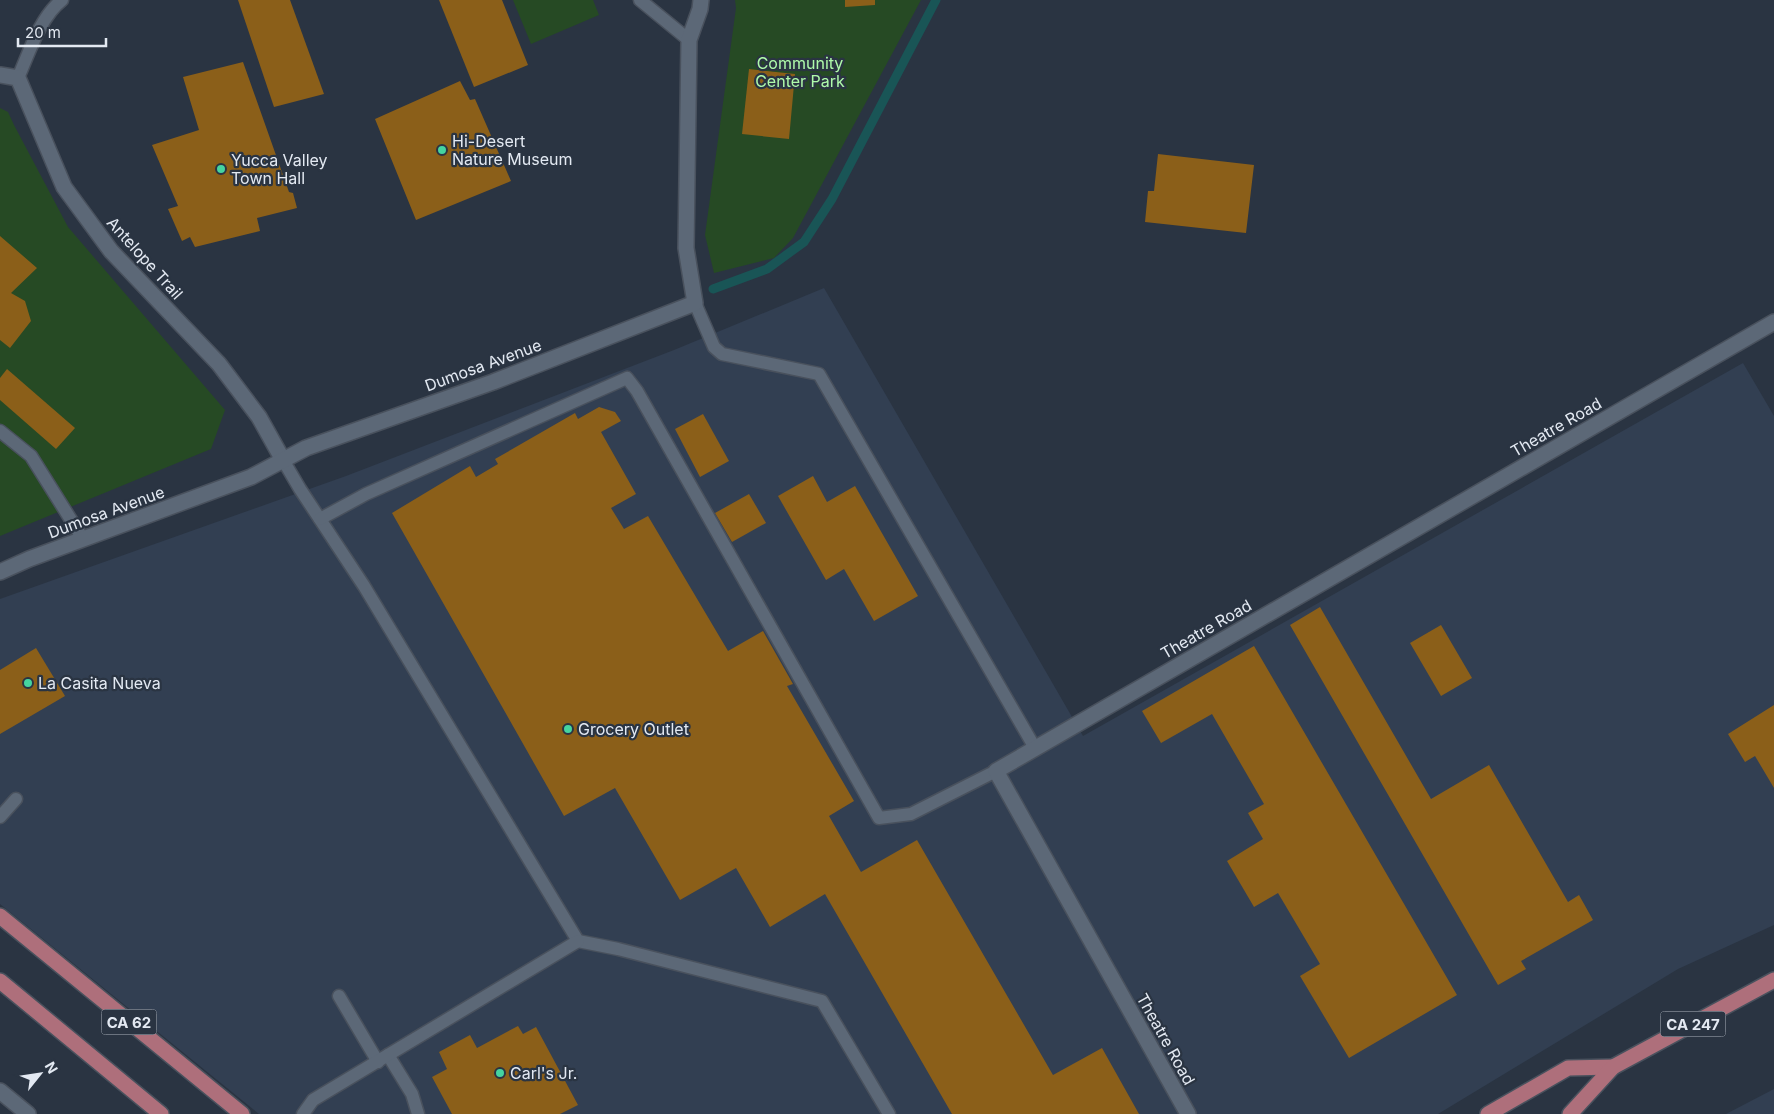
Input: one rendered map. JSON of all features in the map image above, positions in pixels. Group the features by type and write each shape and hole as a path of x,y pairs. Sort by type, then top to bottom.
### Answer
{"main road":[{"name":"CA 62","path":"0,916 242,1114"},
{"name":"CA 247","path":"1570,1114 1613,1067 1774,980"},
{"name":"CA 62","path":"0,981 161,1114"},
{"name":"CA 247","path":"1488,1114 1568,1068 1613,1067"}],"street":[{"path":"695,302 686,248 689,40 700,9 701,0"},
{"path":"0,75 18,78"},
{"name":"Antelope Trail","path":"18,78 64,186 111,251 219,364 259,417 284,460"},
{"name":"Dumosa Avenue","path":"0,572 29,559 251,477 306,448 493,382 695,302"},
{"name":"Theatre Road","path":"1188,1114 996,770 1774,322"},
{"path":"0,1091 28,1114"}],"lane":[{"path":"18,78 36,36 55,6 62,0"},
{"path":"640,0 689,40"},
{"path":"695,302 714,347 722,354 819,374 1035,748"},
{"path":"320,520 366,494 627,378 637,391 879,818 911,814 996,770"},
{"path":"0,430 31,456 83,539"},
{"path":"284,460 300,489 364,586 578,941"},
{"path":"0,818 16,799"},
{"path":"303,1114 313,1100 578,941 618,949 822,1001 889,1114"},
{"path":"339,996 383,1058 412,1094 418,1114"}],"shaded area":[{"path":"824,288 1083,736 1743,363 1774,416 1774,925 1678,969 1438,1114 259,1114 0,904 0,599 346,476 674,350"},
{"path":"1774,1089 1774,1114 1726,1114"}],"green space":[{"path":"513,0 593,0 599,15 531,44"},
{"name":"Community Center Park","path":"735,0 921,0 793,238 774,258 714,273 705,235 736,8"},
{"path":"0,108 8,112 68,227 225,410 211,449 0,536"}],"building":[{"path":"238,0 290,0 324,94 274,107"},
{"path":"439,0 502,0 528,65 474,87"},
{"path":"845,0 875,0 875,5 845,7"},
{"name":"Yucca Valley Town Hall","path":"243,62 289,192 293,193 297,208 257,218 260,231 195,247 190,237 182,241 168,209 178,206 152,145 199,130 183,77"},
{"path":"749,69 795,74 789,139 742,134"},
{"name":"Hi-Desert Nature Museum","path":"460,81 470,100 475,99 511,181 416,220 375,119"},
{"path":"1158,154 1254,165 1246,233 1145,222 1148,191 1154,191"},
{"path":"0,236 37,268 11,293 25,301 31,321 10,348 0,340"},
{"path":"7,369 75,428 56,449 0,400 0,378"},
{"path":"599,407 615,412 621,421 601,432 636,494 611,508 624,529 648,516 728,651 763,631 793,684 787,686 854,801 829,816 861,872 917,840 1053,1075 1102,1048 1139,1114 952,1114 825,894 770,927 736,868 680,900 615,788 564,816 392,513 470,466 476,477 498,464 495,459 575,413 578,419"},
{"path":"703,414 729,461 700,477 675,429"},
{"path":"813,476 827,502 855,486 918,596 874,621 844,569 826,580 778,496"},
{"path":"749,494 766,523 732,542 715,513"},
{"path":"1320,607 1431,799 1489,765 1568,902 1579,895 1593,920 1521,961 1526,969 1498,985 1290,625"},
{"path":"1441,625 1472,678 1441,696 1410,643"},
{"path":"1254,646 1457,995 1349,1058 1300,976 1320,964 1278,893 1254,907 1227,861 1263,839 1248,813 1264,804 1212,714 1161,743 1142,711"},
{"name":"La Casita Nueva","path":"36,648 65,696 0,734 0,670"},
{"path":"1774,705 1774,788 1755,756 1745,762 1728,734"},
{"name":"Carl's Jr.","path":"518,1026 523,1034 536,1027 578,1105 560,1114 452,1114 432,1077 447,1069 439,1052 470,1035 477,1048"}],"waterway":[{"path":"713,289 767,269 804,242 832,199 936,0"}],"place":[{"name":"Hi-Desert Nature Museum","path":"442,150"},
{"name":"Yucca Valley Town Hall","path":"221,169"},
{"name":"La Casita Nueva","path":"28,683"},
{"name":"Grocery Outlet","path":"568,729"},
{"name":"Carl's Jr.","path":"500,1073"}]}
